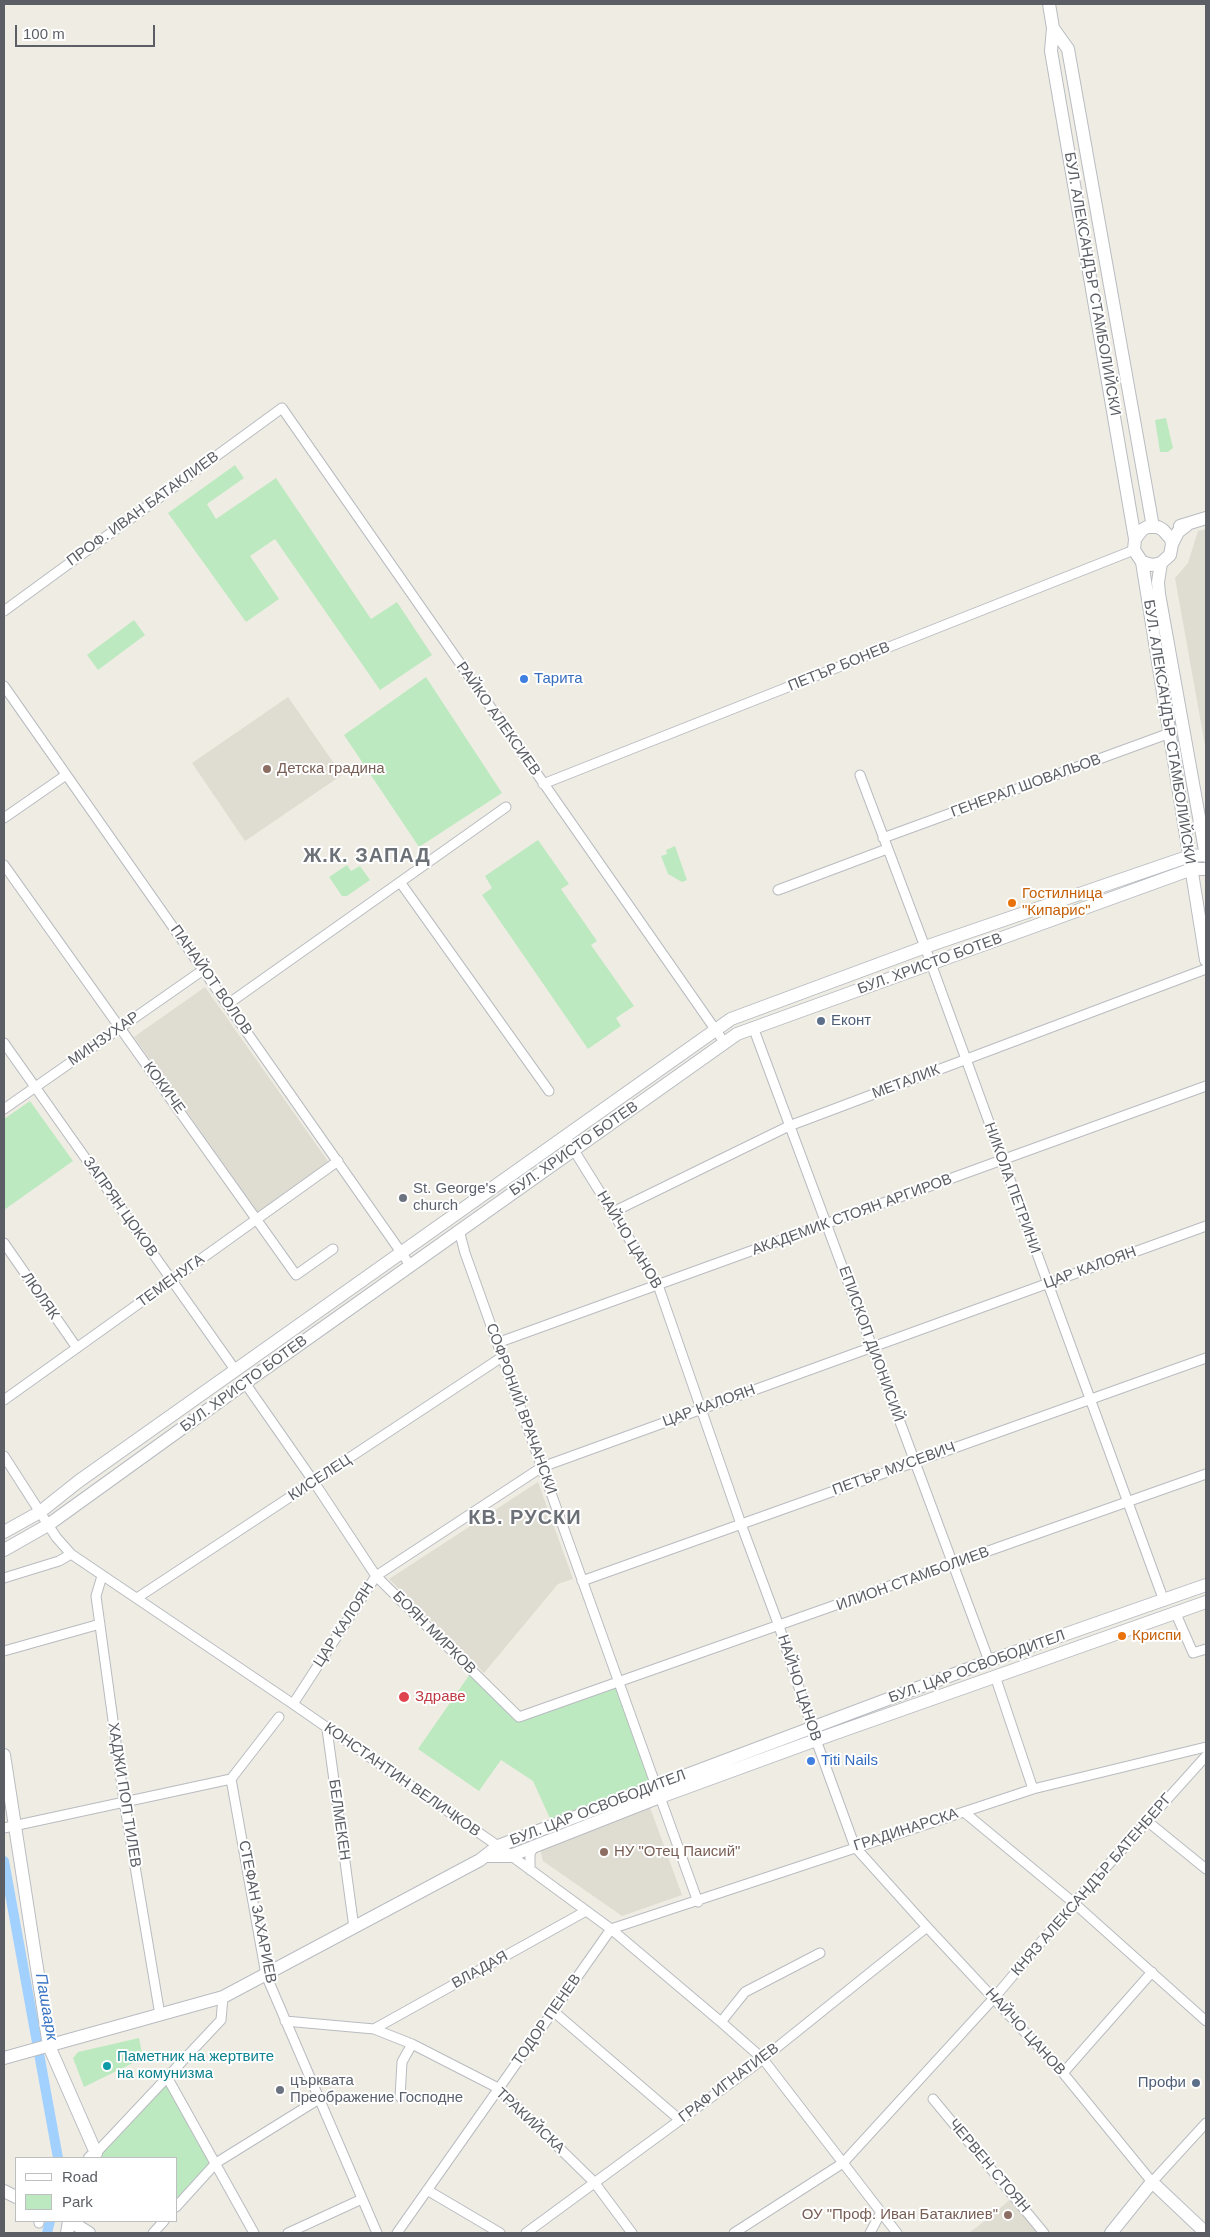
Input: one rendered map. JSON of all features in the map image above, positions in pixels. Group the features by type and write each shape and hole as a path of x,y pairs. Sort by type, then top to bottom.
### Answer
{"main road":[{"name":"БУЛ. АЛЕКСАНДЪР СТАМБОЛИЙСКИ","path":"1049,4 1053,28 1051,51 1134,545"},
{"name":"БУЛ. АЛЕКСАНДЪР СТАМБОЛИЙСКИ","path":"1053,28 1068,49 1158,528"},
{"path":"1187,525 1178,532 1172,544 1170,555 1161,563 1152,565 1142,562 1134,545 1142,530 1187,525 1206,518"},
{"path":"1158,528 1168,534 1172,544"},
{"name":"БУЛ. АЛЕКСАНДЪР СТАМБОЛИЙСКИ","path":"1142,562 1206,960"},
{"name":"БУЛ. АЛЕКСАНДЪР СТАМБОЛИЙСКИ","path":"1161,563 1158,582 1159,594 1206,856"},
{"name":"БУЛ. ХРИСТО БОТЕВ","path":"4,1550 48,1525 724,1042 753,1027 931,964 1206,856"},
{"name":"БУЛ. ХРИСТО БОТЕВ","path":"4,1532 40,1512 79,1481 715,1029 748,1012 925,947 1191,862 1206,869"},
{"name":"БУЛ. ЦАР ОСВОБОДИТЕЛ","path":"4,2058 223,1997 487,1856 498,1846 659,1796 811,1728 989,1661 1206,1585"},
{"name":"БУЛ. ЦАР ОСВОБОДИТЕЛ","path":"510,1856 659,1796 1206,1602"},
{"path":"4,1755 9,1827 49,2046 93,2155"},
{"path":"487,1856 510,1856"},
{"path":"1111,2233 1152,2182 1206,2233"},
{"path":"71,2222 89,2233"}],"street":[{"name":"ПРОФ. ИВАН БАТАКЛИЕВ","path":"4,611 282,408"},
{"name":"РАЙКО АЛЕКСИЕВ","path":"282,408 724,1042"},
{"name":"ПЕТЪР БОНЕВ","path":"543,784 1134,545"},
{"path":"4,686 7,698"},
{"name":"ПАНАЙОТ ВОЛОВ","path":"7,698 66,775 403,1252 410,1265"},
{"name":"ГЕНЕРАЛ ШОВАЛЬОВ","path":"883,838 1170,733"},
{"path":"4,818 66,775"},
{"name":"НИКОЛА ПЕТРИНИ","path":"860,775 925,947 1164,1601"},
{"path":"228,1004 506,807"},
{"path":"778,890 887,849"},
{"name":"КОКИЧЕ","path":"4,866 296,1275 332,1249"},
{"path":"400,882 549,1091"},
{"name":"МЕТАЛИК","path":"613,1212 789,1126 1206,969"},
{"name":"МИНЗУХАР","path":"4,1109 204,970"},
{"name":"ЕПИСКОП ДИОНИСИЙ","path":"753,1027 989,1661"},
{"name":"ЗАПРЯН ЦОКОВ","path":"4,1043 236,1371"},
{"name":"АКАДЕМИК СТОЯН АРГИРОВ","path":"497,1344 1202,1088"},
{"name":"НАЙЧО ЦАНОВ","path":"565,1136 658,1285 741,1524 779,1626 811,1728 856,1847 927,1927 1063,2073 1152,2182"},
{"name":"ТЕМЕНУГА","path":"4,1400 338,1161"},
{"name":"ЦАР КАЛОЯН","path":"293,1704 376,1576 542,1467 1206,1226"},
{"name":"СОФРОНИЙ ВРАЧАНСКИ","path":"459,1230 465,1253 497,1344 698,1902"},
{"name":"ЛЮЛЯК","path":"4,1243 77,1348"},
{"name":"КИСЕЛЕЦ","path":"137,1598 502,1357"},
{"name":"ПЕТЪР МУСЕВИЧ","path":"582,1581 1206,1358"},
{"name":"БОЯН МИРКОВ","path":"245,1383 376,1576 519,1717 619,1683"},
{"path":"4,1456 40,1512"},
{"name":"ИЛИОН СТАМБОЛИЕВ","path":"619,1683 1206,1474"},
{"name":"КОНСТАНТИН ВЕЛИЧКОВ","path":"40,1512 71,1554 498,1846 611,1929 763,2059 897,2233"},
{"path":"4,1578 58,1562 71,1554"},
{"name":"ХАДЖИ ПОП ТИЛЕВ","path":"102,1576 96,1596 124,1801 160,2015"},
{"path":"1176,1614 1193,1653 1206,1649"},
{"path":"4,1651 100,1624"},
{"path":"995,1676 1033,1789"},
{"path":"9,1827 124,1801 232,1780 279,1717"},
{"name":"БЕЛМЕКЕН","path":"327,1729 354,1928"},
{"name":"ГРАДИНАРСКА","path":"611,1929 698,1902 856,1847 1033,1789 1206,1747"},
{"name":"КНЯЗ АЛЕКСАНДЪР БАТЕНБЕРГ","path":"734,2233 843,2163 994,1998 1074,1903 1206,1756"},
{"name":"СТЕФАН ЗАХАРИЕВ","path":"232,1780 266,1975 377,2233"},
{"path":"964,1812 1074,1903 1206,2021"},
{"path":"1147,1821 1206,1870"},
{"path":"530,1870 530,1854 534,1846"},
{"name":"ВЛАДАЯ","path":"374,2029 586,1911"},
{"name":"ГРАФ ИГНАТИЕВ","path":"526,2233 763,2059 927,1927"},
{"name":"ТОДОР ПЕНЕВ","path":"397,2233 611,1929"},
{"path":"721,2022 745,1992 820,1953"},
{"path":"1063,2073 1152,1972"},
{"path":"93,2155 221,2020 223,1997"},
{"path":"553,2011 680,2120"},
{"name":"ТРАКИЙСКА","path":"285,2021 374,2029 412,2044 498,2088 594,2182 632,2233"},
{"path":"400,2098 402,2062 412,2044"},
{"path":"167,2077 254,2233"},
{"path":"178,2206 216,2164 319,2099"},
{"name":"ЧЕРВЕН СТОЯН","path":"933,2099 1044,2233"},
{"path":"1152,2182 1206,2123"},
{"path":"427,2190 500,2233"},
{"path":"288,2233 362,2199"},
{"path":"870,2233 881,2212"},
{"path":"153,2233 163,2222"}],"shaded area":[{"path":"1206,529 1206,751 1175,578 1188,563 1198,531"},
{"name":"Детска градина","path":"288,697 342,775 245,841 192,763"},
{"path":"205,987 330,1164 259,1214 134,1037"},
{"path":"538,1482 573,1579 558,1584 484,1673 389,1579"},
{"name":"НУ \"Отец Паисий\"","path":"648,1802 682,1895 622,1916 543,1861 539,1844"},
{"name":"ОУ \"Проф. Иван Батаклиев\"","path":"1012,2198 1039,2233 969,2233 982,2223"}],"green space":[{"path":"1166,418 1173,448 1168,452 1160,452 1155,420"},
{"path":"235,465 244,478 207,504 216,519 276,478 371,619 397,602 432,655 380,690 275,539 250,556 279,599 246,622 168,513"},
{"path":"134,620 145,635 98,670 87,655"},
{"path":"426,677 502,793 419,847 344,735"},
{"path":"538,840 569,884 561,889 597,941 591,945 634,1006 616,1018 621,1026 588,1049 482,895 492,888 485,876"},
{"path":"675,846 687,880 682,882 668,874 661,856 667,854 666,850"},
{"path":"347,865 351,871 360,866 370,880 347,896 342,896 329,877"},
{"path":"30,1101 73,1161 4,1210 4,1119"},
{"path":"472,1671 519,1717 619,1683 656,1786 553,1825 533,1781 501,1760 479,1791 418,1749"},
{"path":"139,2038 143,2058 84,2087 73,2058 78,2052"},
{"path":"167,2077 216,2163 178,2205 178,2157 99,2157 96,2153"}],"waterway":[{"name":"Пашаарк","path":"4,1861 58,2157"},
{"name":"Пашаарк","path":"47,2233 50,2222"}],"place":[{"name":"Тарита","path":"524,679"},
{"name":"Детска градина","path":"267,769"},
{"name":"Гостилница \"Кипарис\"","path":"1012,903"},
{"name":"Еконт","path":"821,1021"},
{"name":"St. George's church","path":"403,1198"},
{"name":"Криспи","path":"1122,1636"},
{"name":"Здраве","path":"404,1697"},
{"name":"Titi Nails","path":"811,1761"},
{"name":"НУ \"Отец Паисий\"","path":"604,1852"},
{"name":"Паметник на жертвите на комунизма","path":"107,2066"},
{"name":"Профи","path":"1196,2083"},
{"name":"църквата Преображение Господне","path":"280,2090"},
{"name":"ОУ \"Проф. Иван Батаклиев\"","path":"1008,2215"}],"district":[{"name":"Ж.К. ЗАПАД","path":"367,856"},
{"name":"КВ. РУСКИ","path":"525,1518"}]}
